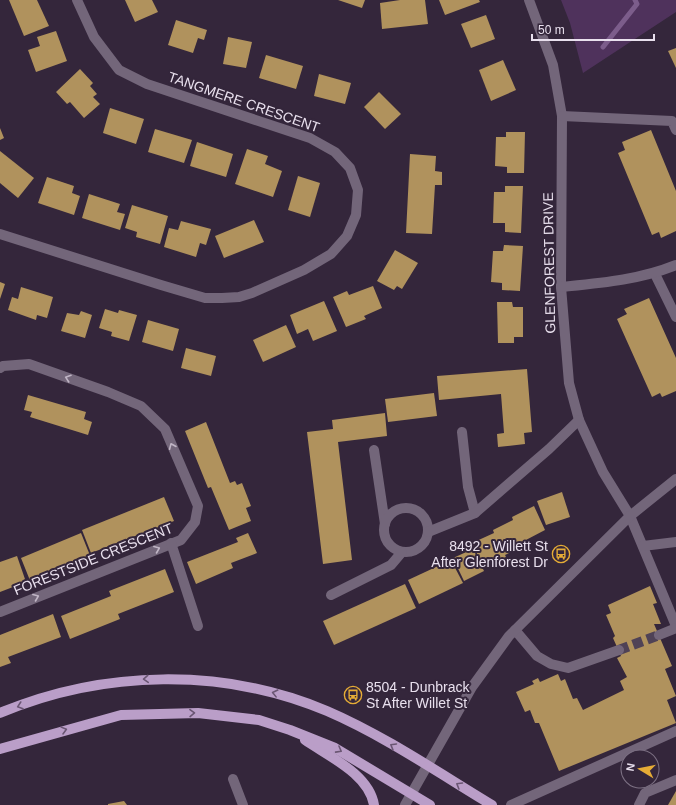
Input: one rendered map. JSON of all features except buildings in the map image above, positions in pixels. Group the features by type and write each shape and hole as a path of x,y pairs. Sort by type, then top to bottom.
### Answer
{"main road":[{"path":"0,713 19,705 62,693 105,684 148,679 192,680 236,685 278,693 327,711 389,744 492,805"},
{"path":"0,749 121,715 198,713 259,720 290,730 335,748 430,805"},
{"path":"290,730 355,774 366,787 374,805"}],"street":[{"name":"TANGMERE CRESCENT","path":"0,234 175,290 205,298 222,298 239,297 252,293 304,270 331,254 347,236 356,215 358,190 350,168 335,152 310,138 148,84 119,70 94,36 77,0"},
{"name":"GLENFOREST DRIVE","path":"529,0 553,65 562,116 561,287 569,383 579,420 603,472 630,516 676,627"},
{"path":"562,116 672,121 676,130"},
{"path":"561,287 619,282 655,274 676,265"},
{"path":"655,274 676,317"},
{"name":"FORESTSIDE CRESCENT","path":"0,368 3,366 29,364 108,392 141,406 165,429 198,506 195,522 189,532 181,540 0,612"},
{"path":"428,532 475,513 579,420"},
{"path":"462,432 468,487 475,513"},
{"path":"374,450 386,539 389,545 402,552 417,550 422,545 428,532 424,518 419,513 406,508 393,513 385,524"},
{"path":"404,805 472,687 509,636 630,516 676,479"},
{"path":"643,546 676,542"},
{"path":"171,543 198,626"},
{"path":"331,595 391,565 402,552"},
{"path":"659,635 676,627"},
{"path":"515,630 537,656 550,664 568,668 618,650"},
{"path":"511,805 676,731"},
{"path":"233,779 243,805"},
{"path":"639,805 645,794 676,780"}],"shaded area":[{"path":"561,0 676,0 676,12 583,73 570,23"}],"waterway":[{"path":"603,47 637,4 635,0"}],"tunnel":[{"path":"619,650 659,635"}],"place":[{"name":"8492 - Willett St After Glenforest Dr","path":"561,554"},
{"name":"8504 - Dunbrack St After Willet St","path":"353,695"}]}
